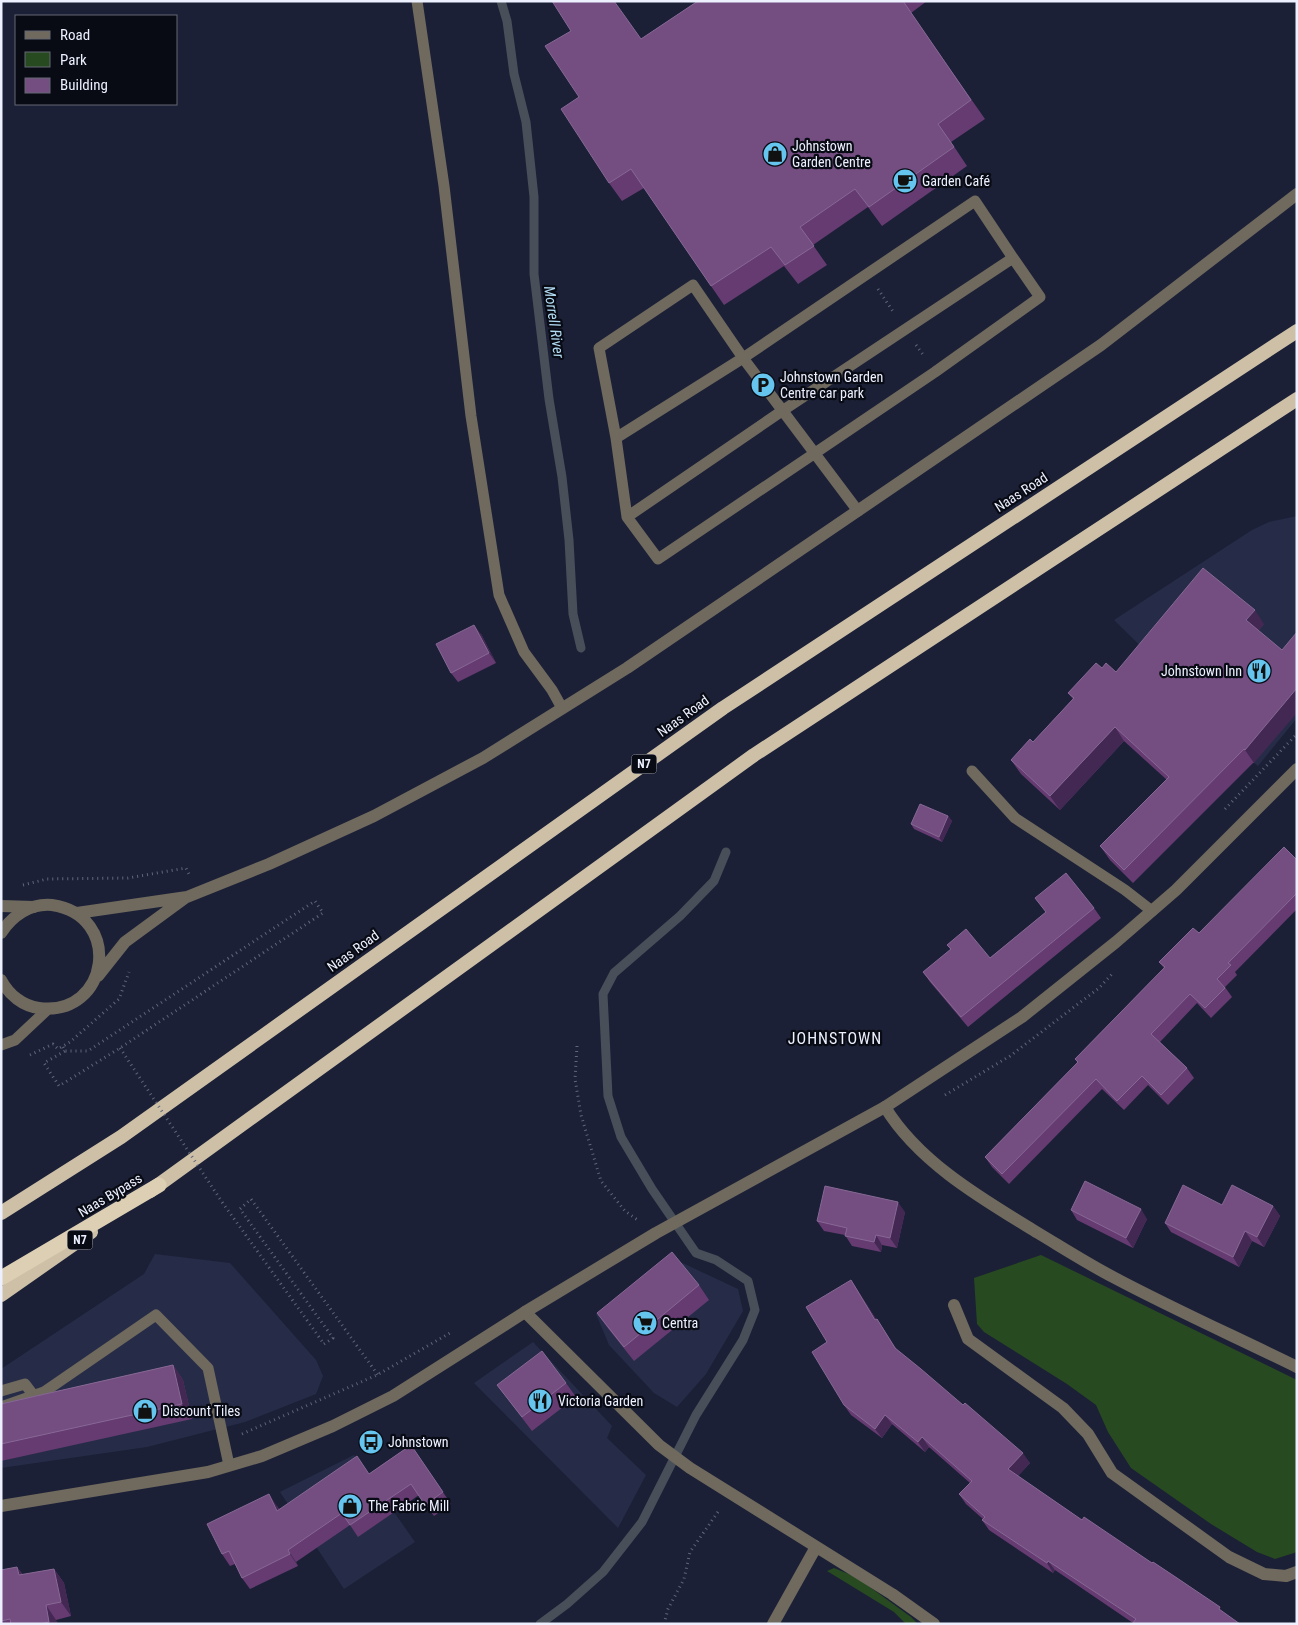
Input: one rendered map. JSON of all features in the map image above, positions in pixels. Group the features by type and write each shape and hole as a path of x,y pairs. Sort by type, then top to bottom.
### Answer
{"highway":[{"name":"Naas Road","path":"1,1213 121,1137 722,708 1297,331"},
{"name":"N7","path":"1,1294 159,1185 754,755 1297,399"},
{"name":"Naas Bypass","path":"1,1278 159,1185"}],"street":[{"path":"77,913 191,895 268,864 374,816 483,758 627,668 1101,345 1297,194"},
{"path":"1,1506 208,1472 262,1456 333,1426 393,1396 525,1312 656,1233 885,1107 1022,1017 1116,942 1176,890 1297,769"},
{"path":"2,984 18,1000 33,1008 62,1008 76,1001 88,991 125,942 191,895"},
{"path":"1,906 34,907 48,905 63,907 77,913 88,923 96,936 100,950 100,964 96,978"},
{"path":"1,933 10,921 21,912 34,907"},
{"path":"885,1107 895,1124 925,1153 952,1177 996,1208 1113,1277 1297,1367"},
{"path":"954,1305 968,1339 1063,1408 1088,1434 1112,1473 1229,1557 1264,1574 1286,1576 1297,1572"},
{"path":"525,1312 659,1445 690,1468 892,1594 934,1624"},
{"path":"774,1624 816,1547"}],"lane":[{"path":"417,1 444,186 471,416 499,595 524,652 552,690 562,708"},
{"path":"616,438 743,358 976,201 1040,296 935,372 815,454 658,559 627,517 616,438 599,348 693,285 743,358 782,411 815,454 858,511"},
{"path":"627,517 782,411 1013,258"},
{"path":"972,771 1015,818 1125,890 1152,911"},
{"path":"1,1045 15,1040 48,1009"},
{"path":"1,1407 44,1392 156,1315 208,1368 229,1465"},
{"path":"1,1391 25,1384 34,1396"}],"path":[{"path":"868,274 935,372"},
{"path":"1221,813 1297,734"},
{"path":"20,885 47,879 128,878 186,868 191,895"},
{"path":"315,901 323,913 120,1048 59,1086 44,1063 65,1051 88,1050 315,901"},
{"path":"577,1046 575,1079 580,1115 601,1182 625,1211 656,1233"},
{"path":"63,1047 65,1051"},
{"path":"120,1048 222,1202 324,1344 333,1338 240,1209 251,1199 393,1396"},
{"path":"631,1227 640,1221"},
{"path":"224,1442 377,1375 454,1331"},
{"path":"664,1624 668,1609 684,1579 690,1552 730,1493"}],"shaded area":[{"path":"1297,516 1297,718 1258,766 1194,713 1166,671 1114,620 1252,530 1269,522"},
{"path":"155,1254 230,1263 316,1360 323,1376 316,1394 245,1422 147,1447 1,1468 1,1369 144,1274"},
{"path":"672,1258 738,1289 743,1311 706,1374 677,1407 654,1393 609,1345 596,1314"},
{"path":"533,1342 612,1426 607,1438 646,1475 618,1528 474,1383"},
{"path":"354,1455 415,1542 344,1589 280,1492"}],"green space":[{"path":"1041,1255 1297,1380 1297,1552 1275,1559 1257,1552 1211,1524 1131,1468 1108,1432 1096,1405 1067,1384 984,1332 977,1324 974,1278"},
{"path":"834,1568 856,1577 918,1624 906,1624 894,1612 827,1571"}],"building":[{"name":"Johnstown Garden Centre","path":"552,1 614,1 641,39 698,1 903,1 971,100 938,124 954,147 869,207 855,189 800,227 814,246 785,265 771,247 711,286 631,169 609,183 561,109 579,97 545,46 571,31"},
{"path":"1203,568 1255,610 1246,620 1282,650 1297,632 1297,688 1245,750 1124,870 1100,846 1169,777 1115,727 1050,796 1011,760 1030,739 1033,742 1074,698 1068,693 1096,663 1102,668 1106,663 1116,672"},
{"path":"474,625 489,653 451,673 436,644"},
{"path":"920,804 948,816 939,837 911,824"},
{"path":"1284,847 1297,860 1297,893 1228,963 1231,965 1217,979 1225,988 1205,1008 1190,994 1151,1034 1187,1068 1161,1095 1142,1076 1117,1101 1096,1079 1002,1174 985,1157 1078,1062 1075,1059 1165,967 1159,962 1193,928 1199,933"},
{"path":"1066,873 1094,908 961,1017 923,972 951,949 947,945 966,929 990,958 1046,912 1035,898"},
{"path":"1085,1181 1141,1209 1126,1238 1071,1210"},
{"path":"1183,1185 1222,1205 1232,1185 1273,1206 1257,1237 1245,1231 1233,1257 1165,1223"},
{"path":"825,1186 898,1202 890,1238 876,1235 874,1242 845,1236 847,1228 817,1221"},
{"path":"672,1252 699,1285 624,1347 597,1313"},
{"path":"851,1280 875,1320 877,1319 895,1348 963,1405 965,1403 1023,1453 1008,1469 1082,1520 1084,1517 1177,1578 1220,1607 1219,1609 1240,1624 1132,1624 1136,1619 982,1520 985,1517 959,1494 972,1481 922,1437 918,1442 885,1415 875,1429 844,1405 812,1352 827,1342 806,1307"},
{"path":"542,1351 566,1383 522,1417 497,1385"},
{"path":"173,1365 182,1404 1,1444 1,1404"},
{"path":"411,1445 443,1492 425,1505 411,1484 350,1525 342,1513 288,1550 290,1554 242,1578 229,1551 222,1554 207,1524 269,1494 277,1511 357,1456 369,1474"},
{"path":"17,1567 19,1575 54,1569 61,1602 46,1605 49,1622 11,1624 10,1619 1,1621 1,1570"}],"waterway":[{"name":"Morrell River","path":"501,1 507,21 514,74 526,122 534,197 534,274 549,399 562,477 569,540 573,614 581,648"},
{"path":"540,1624 567,1604 603,1572 642,1522 696,1415 743,1340 755,1310 748,1281 716,1260 696,1253 652,1189 621,1137 608,1096 603,994 614,973 680,916 714,881 726,852"}],"place":[{"name":"Johnstown Garden Centre","path":"775,154"},
{"name":"Garden Café","path":"905,181"},
{"name":"Johnstown Garden Centre car park","path":"763,385"},
{"name":"Johnstown Inn","path":"1259,671"},
{"name":"Centra","path":"645,1323"},
{"name":"Victoria Garden","path":"540,1401"},
{"name":"Discount Tiles","path":"145,1411"},
{"name":"Johnstown","path":"371,1442"},
{"name":"The Fabric Mill","path":"350,1506"}],"district":[{"name":"JOHNSTOWN","path":"835,1038"}]}
